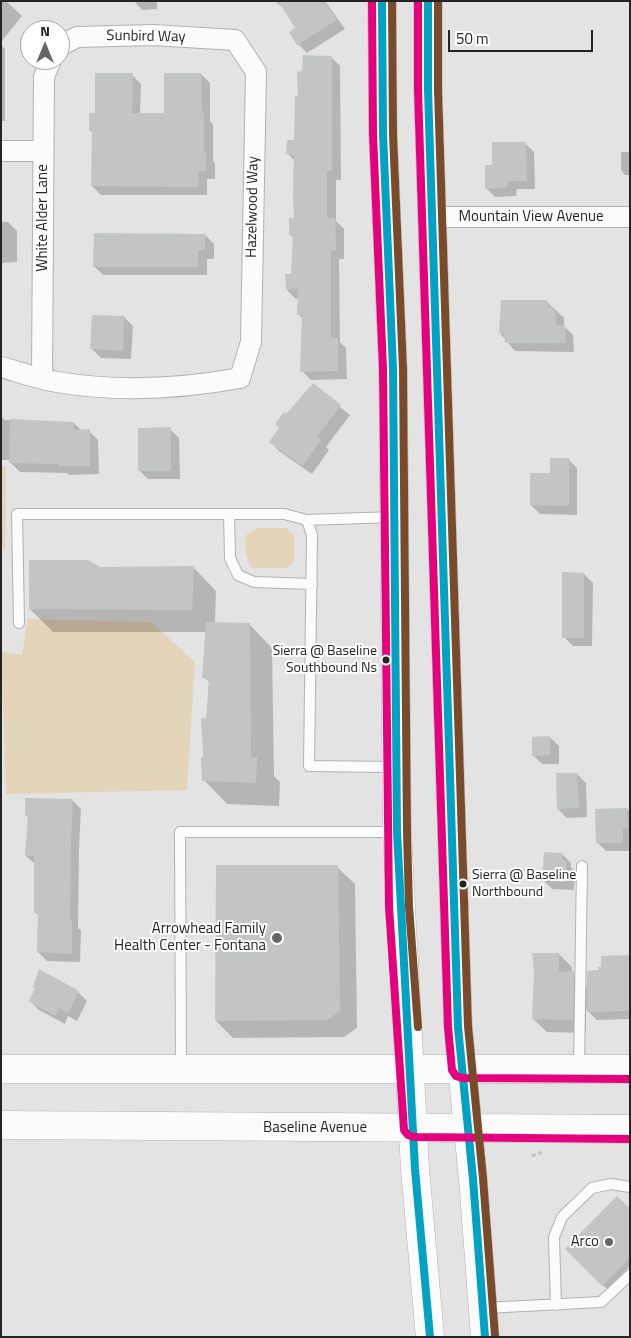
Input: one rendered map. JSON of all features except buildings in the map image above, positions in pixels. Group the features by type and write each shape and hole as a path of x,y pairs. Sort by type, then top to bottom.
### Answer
{"main road":[{"path":"382,1 383,134 393,369 396,832 415,1169 430,1337"},
{"path":"428,1 428,90 458,1027 484,1308 485,1337"},
{"path":"1,1069 630,1069"},
{"name":"Baseline Avenue","path":"1,1125 630,1129"}],"street":[{"name":"Sunbird Way","path":"70,41 77,37 153,35 235,40"},
{"name":"Hazelwood Way","path":"42,378 56,382 117,388 202,385 240,378 251,342 256,72 235,40"},
{"name":"White Alder Lane","path":"42,378 44,77 47,70"},
{"path":"1,151 43,151"},
{"name":"Mountain View Avenue","path":"432,217 630,217"},
{"path":"1,368 42,378"}],"lane":[{"path":"20,623 16,514 284,514 307,520 394,517"},
{"path":"229,514 230,558 238,575 254,582 312,584"},
{"path":"307,520 312,536 309,766 395,767"},
{"path":"181,1069 180,832 396,832"},
{"path":"579,1069 582,866"},
{"path":"556,1305 554,1238 562,1217 592,1188 611,1184 630,1187"},
{"path":"484,1308 601,1302 630,1275"}],"shaded area":[{"path":"1,466 6,466 5,552 1,544"},
{"path":"257,528 287,528 294,536 294,562 287,568 252,568 246,556 245,536"},
{"path":"28,619 151,622 195,662 187,790 6,794 1,652 22,655"}],"transit line":[{"path":"372,1 373,134 383,369 389,907 404,1130 408,1135 414,1137 630,1139"},
{"path":"382,1 383,134 393,369 397,832 415,1169 430,1337"},
{"path":"392,1 393,134 403,369 407,832 409,906 418,1027"},
{"path":"418,1 418,90 448,1027 452,1070 456,1076 462,1078 630,1079"},
{"path":"428,1 428,90 458,1027 473,1179 485,1337"},
{"path":"438,1 438,90 468,1026 483,1178 495,1336"}],"place":[{"name":"Sierra @ Baseline Southbound Ns","path":"386,660"},
{"name":"Sierra @ Baseline Northbound","path":"463,884"},
{"name":"Arrowhead Family Health Center - Fontana","path":"277,938"},
{"name":"Arco","path":"609,1242"}]}
